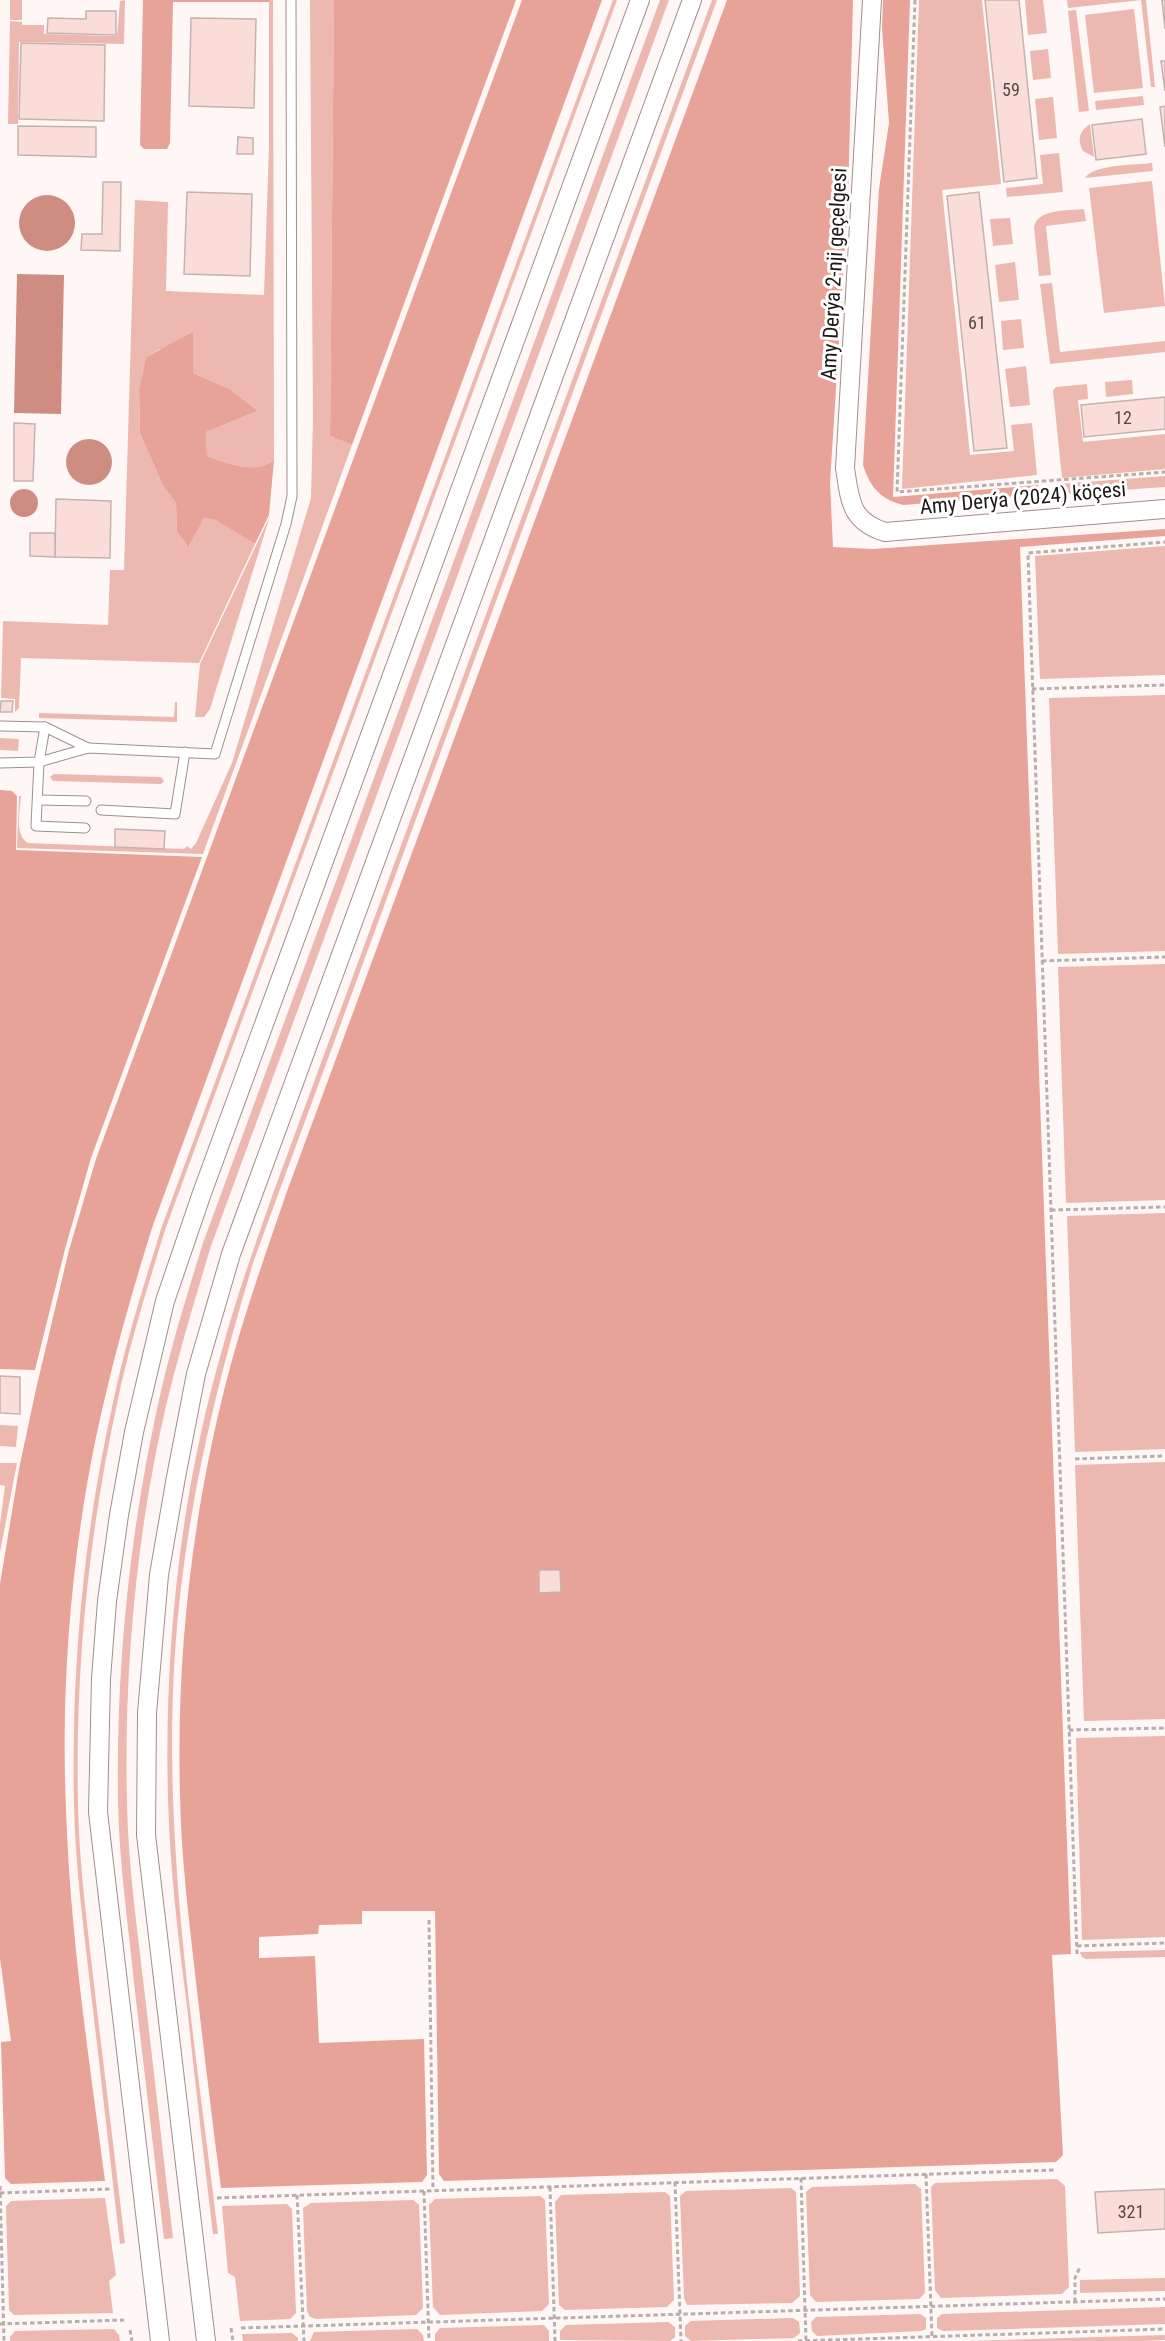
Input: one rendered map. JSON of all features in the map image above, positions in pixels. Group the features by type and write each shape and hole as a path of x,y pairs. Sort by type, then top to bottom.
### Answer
{"street":[{"path":"159,2335 98,1812 107,1600 134,1432 165,1301 202,1193 640,0"},
{"path":"205,2335 146,1834 147,1713 159,1575 196,1374 236,1242 692,0"},
{"name":"Amy Derýa 2-nji geçelgesi","path":"872,0 846,468 850,501 859,517 870,527 885,532"},
{"name":"Amy Derýa (2024) köçesi","path":"885,532 1165,509"}],"lane":[{"path":"0,762 39,762 88,748 215,754 286,524 292,496 291,0"},
{"path":"0,726 45,727 88,748"},
{"path":"45,727 39,762 37,826 85,828"},
{"path":"101,810 175,814 185,752"},
{"path":"38,800 86,801"}],"path":[{"path":"915,0 897,492 1165,472"},
{"path":"1077,1954 1028,553 1165,542"},
{"path":"1032,689 1165,685"},
{"path":"1042,961 1165,957"},
{"path":"1051,1210 1165,1206"},
{"path":"1075,1459 1165,1456"},
{"path":"1069,1730 1165,1728"},
{"path":"429,1920 433,2190"},
{"path":"1077,1946 1165,1943"},
{"path":"217,2198 1056,2170"},
{"path":"926,2174 932,2337"},
{"path":"801,2178 806,2341"},
{"path":"675,2182 681,2341"},
{"path":"0,2186 4,2341"},
{"path":"550,2187 555,2341"},
{"path":"0,2193 110,2189"},
{"path":"424,2191 429,2341"},
{"path":"297,2195 304,2341"},
{"path":"1075,2302 1075,2278 1080,2267"},
{"path":"242,2328 1165,2300"},
{"path":"2,2324 124,2320"},
{"path":"231,2328 233,2341"},
{"path":"798,2341 1165,2329"},
{"path":"130,2330 132,2341"}],"shaded area":[{"path":"10,0 22,0 22,20 10,20"},
{"path":"125,0 124,44 19,42 18,124 8,124 10,21 22,22 22,25 44,25 44,34 117,36 120,1"},
{"path":"143,0 269,0 269,2 173,2 170,143 167,149 144,149 140,145"},
{"path":"269,0 273,0 274,460 258,467 250,467 207,456 206,432 258,411 230,389 193,373 160,349 146,357 139,389 140,433 163,486 176,503 177,532 187,546 204,518 215,520 255,544 199,663 21,658 19,708 15,712 15,699 1,698 3,621 108,625 110,570 124,570 135,200 168,202 166,291 264,295 269,146"},
{"path":"310,0 334,0 330,436 352,445 203,854 17,848 19,796 21,796 19,829 28,843 184,849 187,846 191,849 196,843 232,763 311,498 313,418"},
{"path":"334,0 516,0 352,445 330,436"},
{"path":"522,0 602,0 153,1225 134,1286 107,1389 86,1492 78,1544 68,1651 65,1704 66,1809 76,1949 105,2181 11,2184 5,2178 1,2042 11,2041 0,1958 0,1584 19,1469 36,1389 69,1250 96,1159"},
{"path":"613,0 617,0 165,1230 118,1399 99,1499 86,1600 78,1752 82,1874 125,2243 120,2244 78,1874 74,1752 77,1650 87,1548 114,1398 161,1229"},
{"path":"660,0 669,0 211,1246 166,1406 147,1504 134,1603 127,1752 131,1872 173,2238 164,2239 124,1892 118,1801 119,1702 126,1604 139,1506 157,1409 172,1346 203,1243"},
{"path":"712,0 717,0 254,1260 226,1356 203,1454 179,1602 172,1725 177,1871 191,2016 218,2234 213,2234 175,1903 169,1825 167,1743 172,1629 178,1573 185,1516 207,1405 234,1309 275,1188"},
{"path":"727,0 853,0 848,199 830,483 833,547 873,549 1165,529 1165,536 1020,547 1071,1954 1052,1955 1063,2155 1056,2162 444,2181 439,2174 435,1911 362,1911 362,1924 319,1925 318,1934 259,1937 259,1958 315,1956 319,2043 424,2039 427,2175 422,2182 221,2188 186,1888 181,1818 180,1739 181,1684 190,1572 208,1462 220,1407 246,1313 286,1194"},
{"path":"883,0 910,0 893,497 1038,485 1039,494 903,505 882,496 877,491 869,480 863,465 879,189 889,123 882,28"},
{"path":"919,0 982,0 1001,184 942,190 970,455 1014,451 1011,425 1032,423 1037,475 902,489"},
{"path":"1025,0 1043,0 1047,33 1028,35"},
{"path":"1067,0 1141,0 1068,8"},
{"path":"1141,0 1146,0 1155,87 1151,87"},
{"path":"1134,9 1143,88 1094,93 1085,15"},
{"path":"1076,10 1089,111 1079,112 1068,11"},
{"path":"1048,49 1051,78 1033,80 1030,51"},
{"path":"1143,96 1144,105 1096,110 1095,101"},
{"path":"1053,97 1057,138 1039,140 1035,99"},
{"path":"1090,124 1094,157 1083,151 1080,143 1081,133"},
{"path":"1059,153 1063,192 1007,197 1006,188 1043,184 1040,155"},
{"path":"1152,163 1153,171 1085,178 1097,170"},
{"path":"1152,181 1165,306 1104,313 1089,188"},
{"path":"41,195 53,195 63,199 71,207 75,223 71,239 63,247 53,251 41,251 31,247 23,239 19,229 19,217 23,207 31,199"},
{"path":"1084,209 1086,221 1046,226 1051,275 1039,276 1034,227 1037,221 1048,213"},
{"path":"1010,218 1013,244 993,246 990,219"},
{"path":"1015,262 1019,300 999,302 995,265"},
{"path":"17,274 64,275 61,414 14,413"},
{"path":"1052,283 1060,352 1165,341 1165,352 1050,364 1040,284"},
{"path":"1021,319 1024,348 1003,350 1001,321"},
{"path":"193,332 193,373 230,389 258,411 206,432 207,456 250,467 258,467 274,460 269,515 255,544 215,520 204,518 188,547 177,532 176,503 163,486 140,433 139,389 146,357"},
{"path":"1026,366 1030,405 1010,407 1005,369"},
{"path":"1132,380 1133,394 1106,397 1105,382"},
{"path":"1087,384 1088,399 1078,400 1083,442 1165,434 1165,469 1062,478 1053,390 1056,387"},
{"path":"89,439 98,440 106,445 111,453 111,471 106,479 98,484 89,485 80,484 72,479 67,471 66,462 67,453 72,445 80,440"},
{"path":"1165,476 1165,487 1064,494 1058,488 1058,484"},
{"path":"24,489 34,493 38,503 34,513 24,517 14,513 10,503 14,493"},
{"path":"270,516 210,709 204,717 195,717 200,664"},
{"path":"1165,546 1165,675 1040,679 1035,556"},
{"path":"1165,695 1165,951 1058,954 1049,698"},
{"path":"175,702 177,702 177,722 39,718 39,713 174,717"},
{"path":"0,738 19,739 18,751 0,750"},
{"path":"54,774 161,777 164,781 161,784 53,781 50,777"},
{"path":"0,790 12,791 17,796 16,850 202,857 91,1158 65,1249 35,1370 0,1369"},
{"path":"1165,964 1165,1200 1066,1203 1058,967"},
{"path":"1165,1213 1165,1449 1075,1452 1067,1216"},
{"path":"0,1425 18,1426 16,1447 0,1446"},
{"path":"1165,1462 1165,1719 1084,1721 1075,1465"},
{"path":"0,1463 17,1463 0,1552 0,1524 5,1486 0,1485"},
{"path":"1165,1736 1165,1937 1082,1940 1076,1738"},
{"path":"1165,1950 1165,1957 1086,1959 1080,1952"},
{"path":"1057,2179 1065,2186 1069,2287 1062,2294 941,2298 935,2290 931,2187 935,2183"},
{"path":"915,2184 921,2189 925,2293 919,2299 816,2302 810,2295 806,2192 812,2187"},
{"path":"791,2188 796,2192 800,2296 792,2303 687,2305 684,2298 680,2196 686,2191"},
{"path":"665,2192 670,2196 674,2300 667,2307 565,2310 559,2305 555,2202 561,2195"},
{"path":"540,2196 545,2200 549,2304 542,2311 440,2315 433,2307 429,2205 435,2199"},
{"path":"105,2198 116,2275 109,2281 113,2313 14,2315 9,2310 6,2206 11,2201"},
{"path":"413,2200 419,2205 423,2308 416,2315 316,2319 310,2317 307,2311 303,2208 311,2203"},
{"path":"287,2204 292,2209 296,2313 290,2319 240,2321 235,2277 228,2273 222,2206"},
{"path":"1165,2278 1165,2291 1080,2293 1080,2280"},
{"path":"1165,2307 1165,2324 943,2331 937,2328 937,2318 942,2314"},
{"path":"920,2314 926,2318 926,2329 921,2331 817,2336 812,2331 811,2322 816,2317"},
{"path":"793,2318 799,2322 800,2333 794,2338 691,2341 685,2336 685,2326 691,2321"},
{"path":"668,2322 675,2327 675,2337 670,2341 560,2340 560,2331 566,2325"},
{"path":"544,2325 549,2331 549,2341 435,2341 435,2334 440,2328"},
{"path":"114,2329 120,2341 10,2341 15,2331"},
{"path":"417,2329 423,2335 424,2341 310,2341 314,2332"},
{"path":"292,2333 298,2341 243,2341 242,2334"},
{"path":"1165,2335 1165,2340 1142,2341 966,2341"}],"building":[{"path":"985,0 1019,0 1037,178 1004,182"},
{"path":"1162,0 1165,0 1165,29"},
{"path":"86,11 116,11 116,35 47,33 48,18 86,19"},
{"path":"191,18 256,19 254,108 189,106"},
{"path":"21,43 105,45 104,121 19,119"},
{"path":"1161,61 1165,61 1165,91"},
{"path":"1165,106 1165,147 1160,107"},
{"path":"1142,119 1146,154 1096,160 1092,125"},
{"path":"18,126 96,127 96,157 18,155"},
{"path":"238,137 253,138 253,154 237,154"},
{"path":"103,182 121,182 120,251 81,250 82,234 102,234"},
{"path":"187,192 252,194 250,276 184,274"},
{"path":"979,192 1007,448 974,451 947,196"},
{"path":"1165,397 1165,429 1084,437 1081,405"},
{"path":"14,423 35,424 33,481 14,481"},
{"path":"56,499 111,501 110,558 55,557"},
{"path":"30,533 55,533 55,557 30,556"},
{"path":"1,701 13,701 12,712 0,712"},
{"path":"115,829 165,831 164,849 115,847"},
{"path":"0,1376 20,1377 20,1414 0,1413"},
{"path":"539,1570 560,1570 561,1592 539,1593"},
{"path":"1165,2189 1165,2229 1098,2233 1095,2192"}]}
